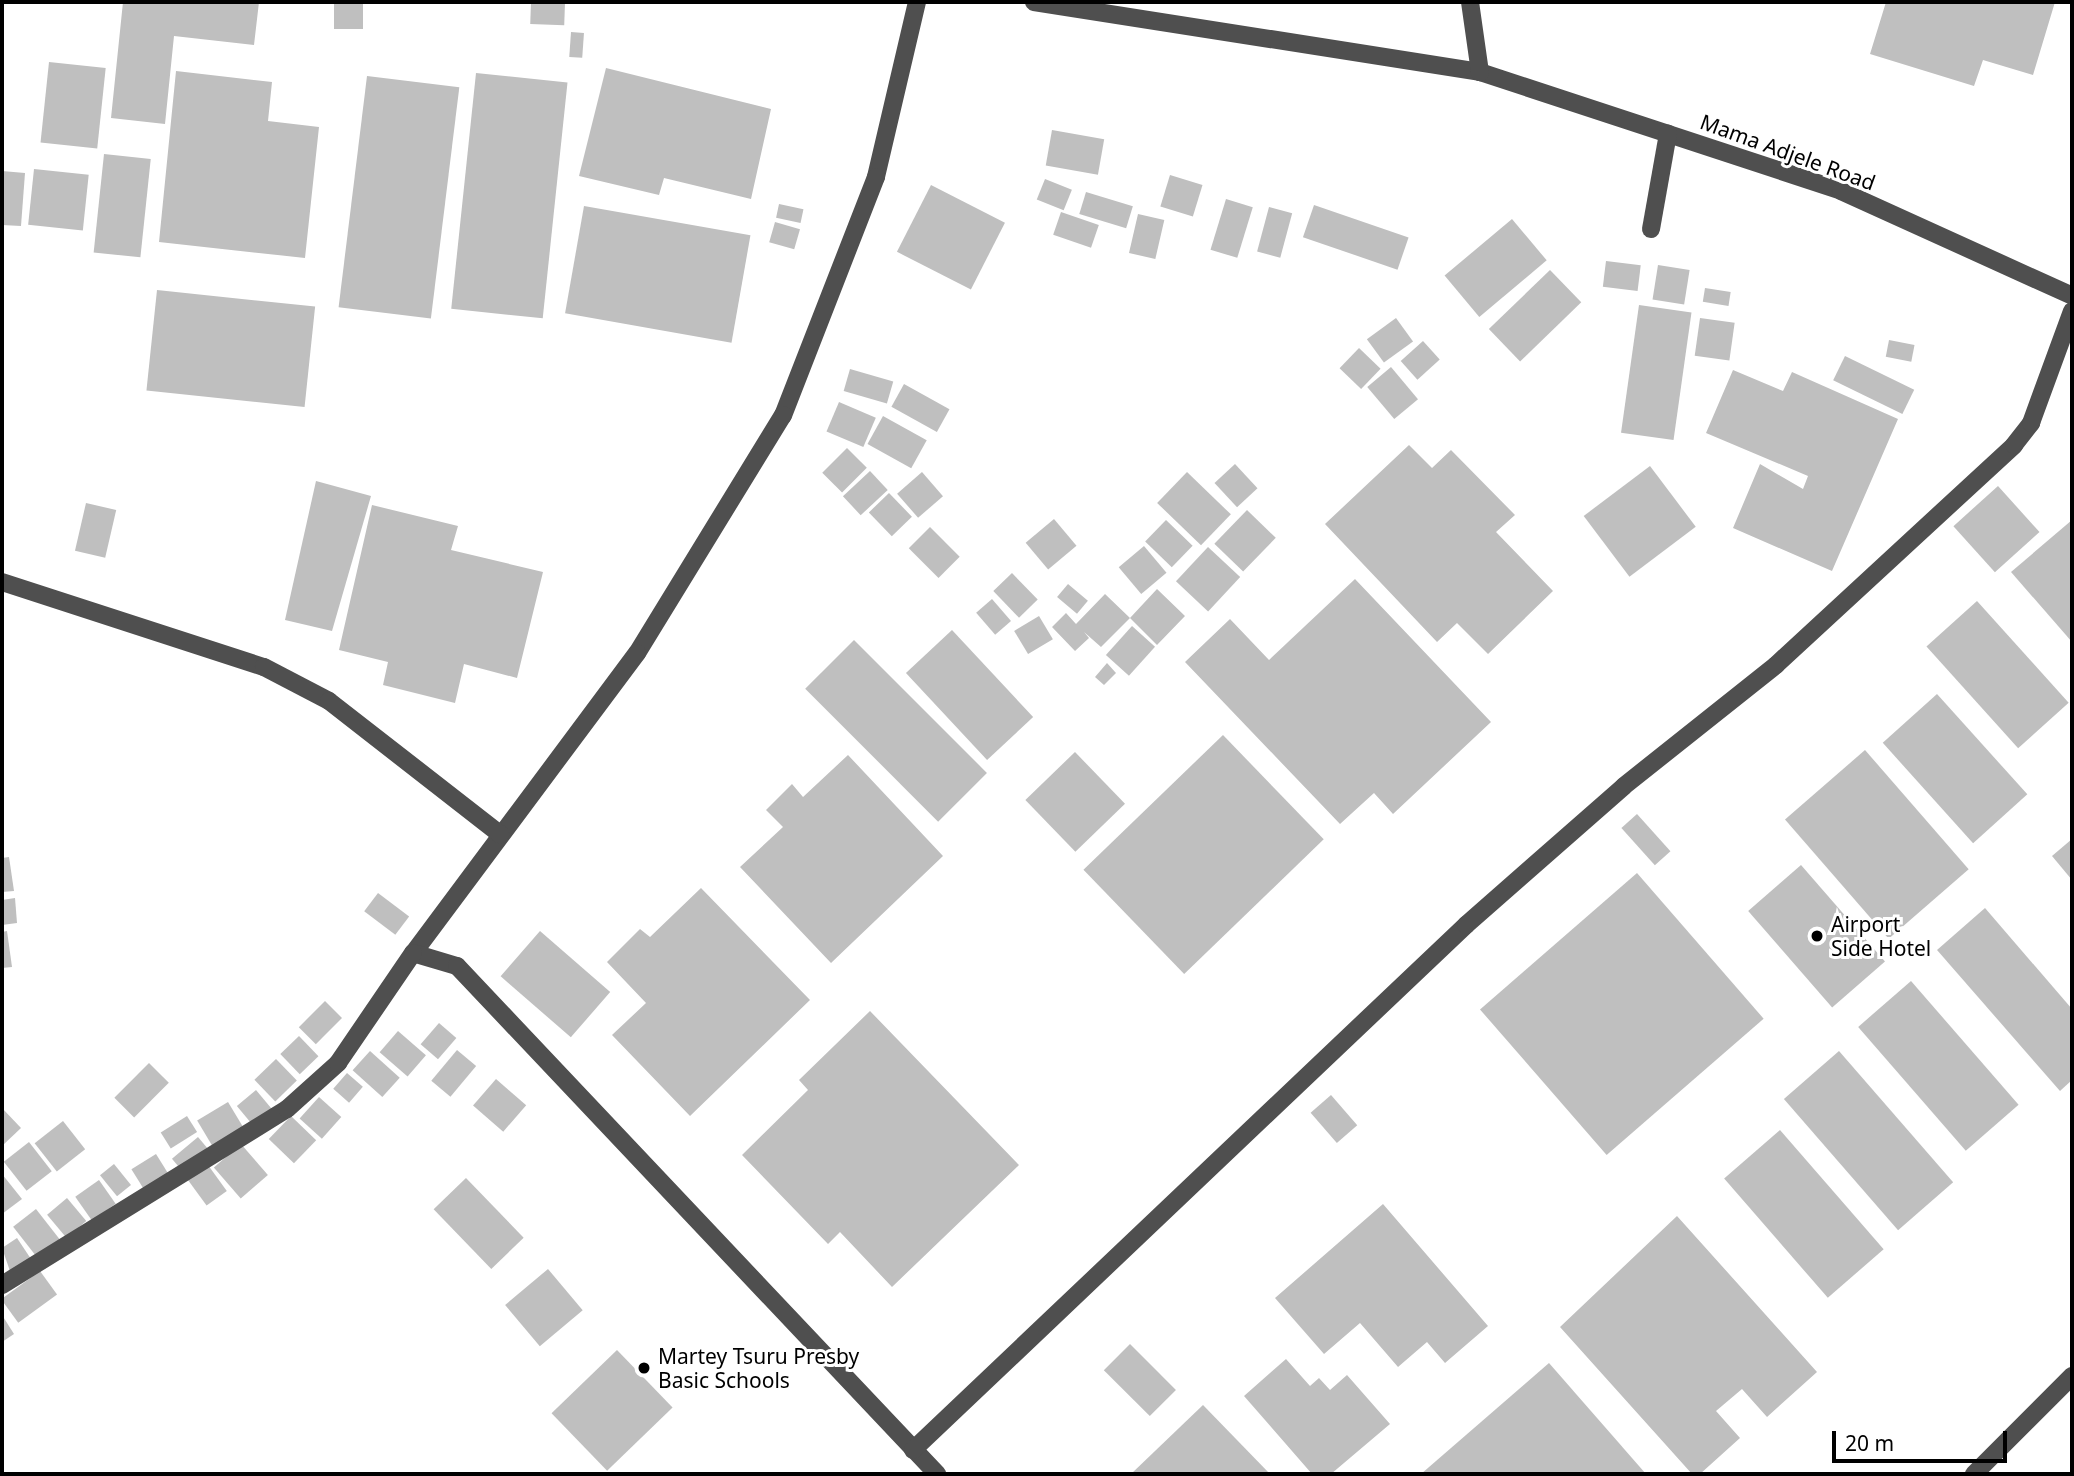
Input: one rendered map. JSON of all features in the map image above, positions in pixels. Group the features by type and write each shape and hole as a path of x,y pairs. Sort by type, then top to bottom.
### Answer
{"street":[{"path":"2,1285 287,1109 338,1063 413,953 637,653 783,415 876,177 917,2"},
{"name":"Mama Adjele Road","path":"1034,2 1480,72 1840,191 2072,296"},
{"path":"1470,2 1480,72"},
{"path":"1651,229 1668,134"},
{"path":"913,1450 1466,925 1624,786 1776,665 2014,444 2031,423 2072,311"},
{"path":"2,582 264,667 329,701 500,834"},
{"path":"413,953 457,966 937,1474"},
{"path":"1974,1474 2072,1376"}],"building":[{"path":"123,2 259,2 254,45 174,36 165,124 111,118"},
{"path":"334,2 363,2 363,29 334,29"},
{"path":"531,2 565,3 564,25 530,24"},
{"path":"1886,2 2055,2 2033,75 1983,60 1974,86 1870,54"},
{"path":"571,32 584,33 582,58 569,57"},
{"path":"49,62 106,68 97,149 41,143"},
{"path":"606,68 771,109 751,199 664,178 659,195 579,176"},
{"path":"176,71 272,82 268,121 319,127 305,258 159,242"},
{"path":"476,73 567,83 543,318 451,309"},
{"path":"367,76 459,87 431,319 339,307"},
{"path":"1052,130 1104,139 1098,175 1046,165"},
{"path":"104,154 151,159 140,257 94,252"},
{"path":"34,169 89,175 83,230 28,225"},
{"path":"2,171 25,173 21,226 2,225"},
{"path":"1170,175 1203,185 1193,216 1160,207"},
{"path":"1045,179 1072,190 1064,210 1037,199"},
{"path":"931,185 1005,223 971,290 897,252"},
{"path":"1086,192 1133,206 1126,228 1079,214"},
{"path":"1226,199 1253,207 1237,258 1211,250"},
{"path":"779,204 803,209 801,223 776,218"},
{"path":"1314,205 1409,238 1397,270 1303,237"},
{"path":"584,206 750,235 732,343 565,313"},
{"path":"1269,207 1292,213 1280,258 1257,251"},
{"path":"1061,212 1099,225 1091,248 1053,235"},
{"path":"1138,214 1164,220 1155,259 1129,253"},
{"path":"1512,219 1547,260 1479,317 1445,276"},
{"path":"775,222 800,229 794,249 769,242"},
{"path":"1606,261 1641,265 1638,291 1603,287"},
{"path":"1658,265 1690,270 1684,305 1653,300"},
{"path":"1550,270 1581,302 1520,361 1489,329"},
{"path":"1705,288 1731,292 1728,306 1703,302"},
{"path":"157,290 315,307 305,407 146,390"},
{"path":"1639,305 1691,312 1674,440 1621,433"},
{"path":"1396,318 1413,341 1384,363 1367,339"},
{"path":"1700,318 1735,323 1729,361 1695,356"},
{"path":"1889,340 1915,345 1911,362 1886,357"},
{"path":"1423,341 1440,360 1417,380 1401,361"},
{"path":"1359,348 1381,369 1361,389 1340,368"},
{"path":"1845,356 1914,390 1902,414 1833,380"},
{"path":"1391,367 1418,399 1394,419 1367,387"},
{"path":"850,369 893,381 887,404 844,391"},
{"path":"1733,370 1783,391 1792,372 1898,419 1832,571 1733,528 1760,464 1803,489 1808,476 1706,433"},
{"path":"904,384 949,409 937,432 891,407"},
{"path":"839,402 876,418 863,447 826,431"},
{"path":"883,416 927,440 911,468 867,444"},
{"path":"1409,445 1432,468 1451,450 1515,515 1496,532 1553,591 1488,654 1457,623 1437,642 1325,524"},
{"path":"847,448 867,468 842,493 822,473"},
{"path":"1235,464 1258,488 1237,507 1215,483"},
{"path":"1650,466 1696,527 1629,577 1584,516"},
{"path":"870,471 888,490 861,515 843,496"},
{"path":"922,472 943,496 918,518 897,494"},
{"path":"1187,472 1231,514 1201,545 1157,503"},
{"path":"316,481 371,496 332,631 285,620"},
{"path":"1998,486 2039,532 1995,572 1953,526"},
{"path":"889,493 912,517 892,536 869,512"},
{"path":"86,503 116,510 105,558 75,551"},
{"path":"372,505 458,526 451,550 543,572 517,678 464,664 455,703 383,685 388,662 339,650"},
{"path":"1247,510 1276,538 1243,572 1214,544"},
{"path":"1054,519 1076,546 1048,570 1026,543"},
{"path":"1166,520 1193,546 1172,567 1145,542"},
{"path":"2072,520 2072,642 2011,572"},
{"path":"930,527 960,557 938,578 909,548"},
{"path":"1144,546 1166,573 1141,594 1119,567"},
{"path":"1208,547 1240,577 1208,611 1176,581"},
{"path":"1012,573 1038,600 1019,618 993,591"},
{"path":"1355,579 1491,722 1393,814 1374,793 1340,824 1185,662 1230,619 1269,660"},
{"path":"1068,584 1088,601 1077,614 1057,597"},
{"path":"1157,589 1185,616 1157,645 1130,618"},
{"path":"1105,594 1130,618 1101,647 1084,632 1089,638 1075,651 1052,627 1066,613 1076,624"},
{"path":"992,599 1011,621 995,635 976,613"},
{"path":"1977,601 2069,703 2018,748 1926,647"},
{"path":"1039,616 1053,639 1028,654 1014,631"},
{"path":"1132,626 1155,647 1129,676 1106,655"},
{"path":"952,630 1033,717 987,760 906,673"},
{"path":"854,640 987,773 938,822 805,689"},
{"path":"1107,663 1116,673 1104,685 1095,677"},
{"path":"1937,694 2027,794 1973,843 1883,743"},
{"path":"1223,735 1324,839 1184,974 1083,870"},
{"path":"1865,750 1969,869 1889,939 1785,820"},
{"path":"1075,752 1125,804 1075,852 1025,800"},
{"path":"848,755 943,856 831,963 740,867 783,827 766,810 792,784 803,797"},
{"path":"1637,814 1670,851 1655,865 1621,828"},
{"path":"2072,839 2072,880 2052,856"},
{"path":"9,857 14,891 2,892 2,858"},
{"name":"Airport Side Hotel","path":"1801,865 1885,962 1832,1008 1748,911"},
{"path":"1637,873 1764,1019 1607,1155 1480,1009"},
{"path":"701,888 810,1000 690,1116 612,1035 646,1003 607,962 640,929 650,937"},
{"path":"378,893 409,916 395,935 364,911"},
{"path":"15,898 17,923 2,925 2,900"},
{"path":"1985,908 2072,1009 2072,1080 2060,1091 1937,950"},
{"path":"7,931 12,967 2,968 2,932"},
{"path":"540,931 610,992 571,1037 501,976"},
{"path":"1911,981 2019,1105 1966,1151 1858,1027"},
{"path":"325,1001 342,1018 316,1044 299,1027"},
{"path":"870,1011 1019,1165 892,1287 840,1232 828,1244 742,1155 808,1090 799,1080"},
{"path":"439,1023 456,1038 438,1059 421,1044"},
{"path":"398,1031 426,1055 408,1076 380,1052"},
{"path":"299,1036 318,1056 300,1074 280,1054"},
{"path":"457,1050 476,1066 450,1097 431,1081"},
{"path":"370,1051 400,1078 382,1097 353,1070"},
{"path":"1839,1051 1953,1182 1898,1230 1784,1099"},
{"path":"276,1059 297,1081 275,1101 254,1080"},
{"path":"149,1063 169,1083 134,1117 114,1098"},
{"path":"347,1073 363,1087 349,1103 333,1089"},
{"path":"496,1079 526,1105 503,1132 473,1105"},
{"path":"256,1090 272,1109 253,1125 237,1106"},
{"path":"1331,1095 1357,1125 1337,1143 1311,1113"},
{"path":"319,1097 341,1117 322,1139 300,1119"},
{"path":"228,1102 243,1127 212,1145 197,1121"},
{"path":"2,1108 21,1128 2,1146"},
{"path":"187,1116 197,1132 171,1149 161,1132"},
{"path":"291,1116 316,1140 294,1163 269,1139"},
{"path":"63,1121 85,1149 57,1172 35,1143"},
{"path":"1780,1130 1884,1249 1828,1298 1724,1179"},
{"path":"198,1137 208,1149 182,1171 172,1159"},
{"path":"29,1142 52,1171 27,1191 4,1162"},
{"path":"241,1144 268,1175 241,1199 214,1168"},
{"path":"156,1154 169,1175 145,1191 131,1169"},
{"path":"114,1164 131,1185 117,1196 100,1175"},
{"path":"208,1165 227,1191 207,1206 188,1180"},
{"path":"2,1174 22,1199 2,1214"},
{"path":"466,1178 524,1238 491,1269 434,1209"},
{"path":"99,1180 116,1204 92,1220 75,1197"},
{"path":"67,1198 86,1221 66,1238 47,1215"},
{"path":"1383,1204 1488,1326 1445,1363 1427,1342 1398,1367 1360,1323 1324,1354 1275,1298"},
{"path":"36,1209 60,1240 37,1258 13,1227"},
{"path":"1677,1216 1817,1372 1767,1417 1742,1389 1716,1411 1740,1438 1700,1474 1692,1474 1560,1327"},
{"path":"17,1238 31,1259 11,1274 2,1248"},
{"path":"548,1269 583,1310 540,1346 505,1305"},
{"path":"40,1271 57,1294 18,1323 2,1299"},
{"path":"2,1315 14,1334 2,1342"},
{"path":"1130,1344 1176,1390 1150,1416 1104,1370"},
{"path":"617,1350 673,1408 607,1471 552,1413"},
{"path":"1286,1359 1310,1386 1319,1378 1330,1390 1347,1375 1390,1424 1331,1474 1312,1474 1244,1396"},
{"path":"1549,1363 1646,1474 1421,1474"},
{"path":"1203,1405 1270,1474 1131,1474"}],"place":[{"name":"Airport Side Hotel","path":"1817,936"},
{"name":"Martey Tsuru Presby Basic Schools","path":"644,1368"}]}
